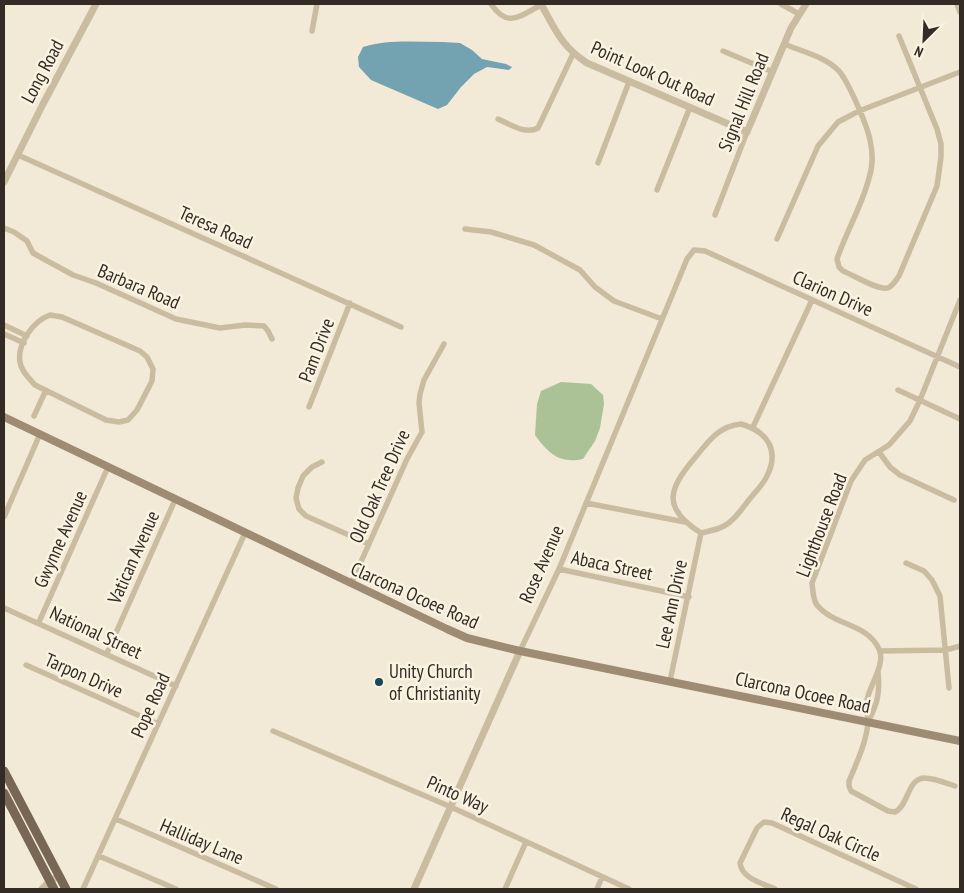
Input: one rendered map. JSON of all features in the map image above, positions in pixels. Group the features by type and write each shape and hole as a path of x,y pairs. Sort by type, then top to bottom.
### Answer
{"main road":[{"name":"Clarcona Ocoee Road","path":"4,417 467,638 520,651 960,741"},
{"path":"4,772 66,889"},
{"path":"4,793 52,885"}],"street":[{"name":"Long Road","path":"4,182 45,99 96,4"},
{"path":"312,31 317,4"},
{"path":"491,4 501,16 510,20 541,4"},
{"name":"Point Look Out Road","path":"541,4 564,45 573,54 600,69 747,132"},
{"path":"781,4 799,14"},
{"name":"Signal Hill Road","path":"715,215 784,44 806,4"},
{"path":"957,4 960,12"},
{"path":"784,44 827,62 838,71 845,80 859,111 870,140 873,160 864,196 836,259 843,271 881,288 888,288 894,284 899,276 937,186 941,157 939,136 899,36"},
{"path":"723,51 773,72"},
{"path":"498,119 532,132 538,128 573,54"},
{"path":"777,239 818,146 838,122 859,111 960,72"},
{"path":"598,163 629,82"},
{"path":"657,190 690,107"},
{"name":"Teresa Road","path":"18,155 401,327"},
{"name":"Barbara Road","path":"4,228 27,241 33,253 74,275 96,283 162,314 176,319 220,328 245,325 264,326 272,339"},
{"path":"465,230 491,232 534,245 580,270 595,287 614,301 662,319"},
{"name":"Rose Avenue","path":"414,889 520,651 559,569 687,259 694,250"},
{"name":"Clarion Drive","path":"694,250 705,251 960,367"},
{"path":"753,427 812,300"},
{"name":"Lighthouse Road","path":"880,651 874,640 864,632 830,615 817,605 813,596 812,584 851,481 864,460 890,445 910,421 960,300"},
{"name":"Pam Drive","path":"309,407 350,303"},
{"path":"50,315 62,317 140,351 147,357 153,369 152,381 138,410 128,420 119,422 103,418 35,384 26,376 20,364 20,354 27,336 36,323 50,315"},
{"path":"4,326 27,336"},
{"path":"4,334 24,343"},
{"name":"Old Oak Tree Drive","path":"351,584 407,459 422,432 420,394 427,373 444,344"},
{"path":"34,416 46,390"},
{"path":"898,390 960,419"},
{"path":"741,424 753,427 770,443 772,455 767,478 735,518 724,526 701,533 685,522 676,510 673,497 675,485 714,434 730,425 741,424"},
{"path":"4,517 40,434"},
{"path":"879,452 890,467 900,475 954,500"},
{"path":"322,462 312,467 303,476 296,498 299,508 306,516 369,544"},
{"name":"Gwynne Avenue","path":"39,622 108,467"},
{"name":"Vatican Avenue","path":"107,653 175,500"},
{"path":"586,503 685,522"},
{"name":"Pope Road","path":"83,889 245,533"},
{"name":"Lee Ann Drive","path":"670,681 701,533"},
{"path":"906,563 924,571 938,590 949,688"},
{"name":"Abaca Street","path":"559,569 689,597"},
{"name":"National Street","path":"4,608 39,622 176,686"},
{"path":"868,722 866,702 878,670 881,659 880,651 946,650 960,646"},
{"name":"Tarpon Drive","path":"26,665 158,724"},
{"path":"878,670 880,689 877,703 868,722 865,739 849,781 851,791 855,795 895,812 903,806 913,783 920,779 926,778 955,786"},
{"name":"Pinto Way","path":"274,731 451,807 629,889"},
{"name":"Halliday Lane","path":"116,819 276,889"},
{"name":"Regal Oak Circle","path":"775,889 745,876 740,864 757,828 764,822 772,823 916,889"},
{"path":"505,889 526,842"},
{"path":"99,856 176,889"},
{"path":"42,889 52,885 58,876"},
{"path":"597,889 602,877"}],"green space":[{"path":"561,382 591,384 603,395 604,404 600,428 595,441 583,459 567,460 555,456 535,435 537,404 541,391"}],"water":[{"path":"412,41 460,43 482,59 512,67 509,70 487,67 474,74 447,105 438,109 371,80 359,67 358,57 363,47 373,44"}],"place":[{"name":"Unity Church of Christianity","path":"379,682"}]}
